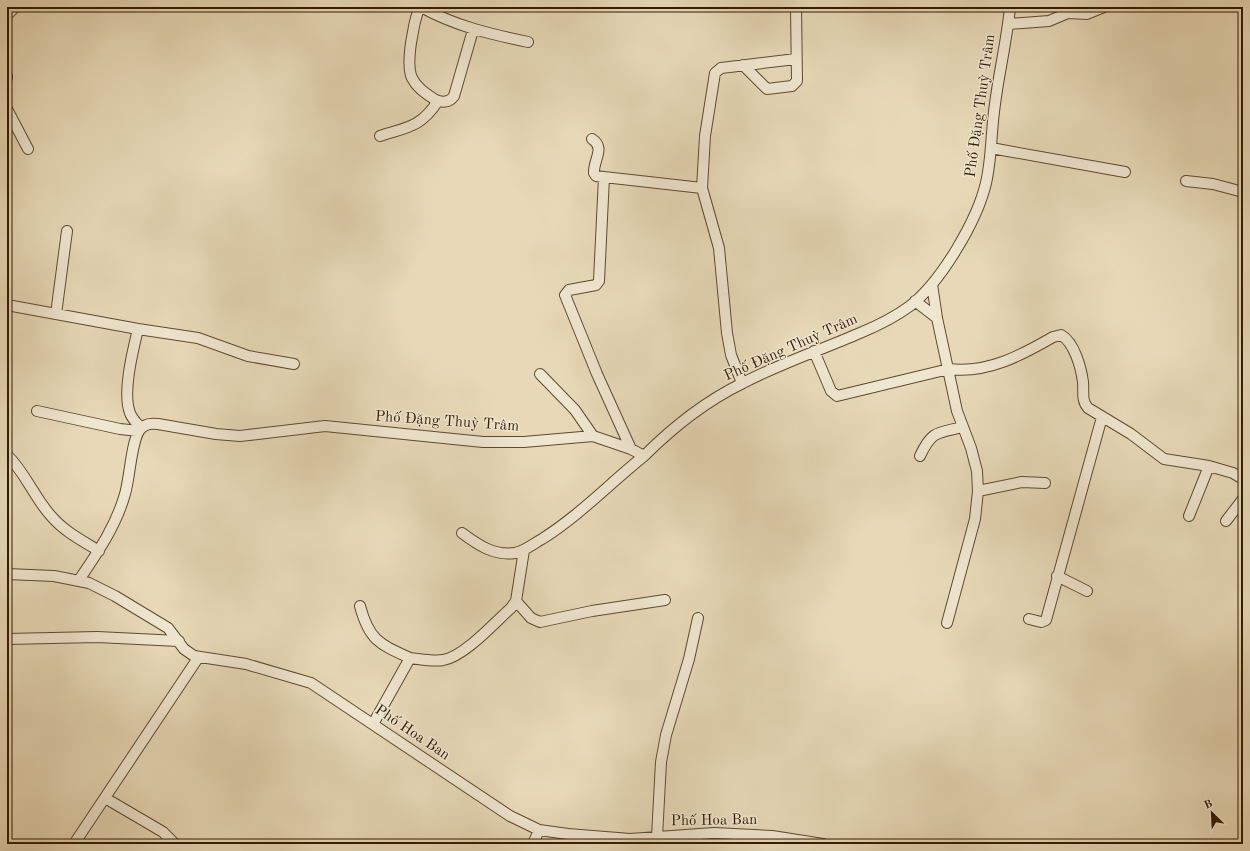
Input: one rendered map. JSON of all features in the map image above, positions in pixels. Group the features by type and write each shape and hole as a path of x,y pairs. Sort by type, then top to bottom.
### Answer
{"street":[{"path":"7,15 15,7"},
{"path":"473,30 454,96 448,101 438,101 418,88 410,74 409,65 414,30 420,7 446,21 473,30 528,42"},
{"path":"743,65 764,88 770,90 795,84 796,7"},
{"name":"Phố Đặng Thuỳ Trâm","path":"37,411 120,429 140,430 148,424 158,424 216,434 240,436 325,426 440,439 496,443 593,436 632,448 644,456 659,441 693,414 742,383 814,351 876,326 897,315 915,301 932,284 953,254 980,201 986,183 995,101 1010,7"},
{"path":"1008,24 1049,21 1068,13 1087,14 1104,7"},
{"path":"742,383 731,355 719,248 702,188 705,136 715,73 721,68 796,58"},
{"path":"380,136 421,121 428,115 438,101"},
{"path":"7,109 28,149"},
{"path":"592,139 598,143 599,147 594,173 596,176 702,188"},
{"path":"991,148 1125,172"},
{"path":"604,177 599,281 596,285 569,290 565,297 632,448"},
{"path":"1186,181 1213,184 1243,192"},
{"path":"56,314 67,231"},
{"path":"932,284 937,318 956,405 971,448 977,471 978,491 975,520 947,622"},
{"path":"915,301 937,318"},
{"path":"7,305 138,329 198,338 248,356 294,364"},
{"path":"80,580 111,532 122,503 140,430 131,415 128,405 131,359 138,329"},
{"path":"814,351 831,391 837,396 949,368 962,370 983,368 1010,359 1053,337 1060,335 1071,346 1079,365 1083,379 1084,404 1102,417 1131,434 1164,459 1209,466 1233,473 1243,479"},
{"path":"540,374 575,410 593,436"},
{"path":"1029,619 1041,622 1046,620 1102,417"},
{"path":"920,456 926,443 934,435 963,427"},
{"path":"7,455 24,475 52,518 65,529 99,551"},
{"path":"462,533 476,543 493,551 510,553 524,550 580,513 644,456"},
{"path":"1189,516 1209,466"},
{"path":"978,491 1022,482 1045,483"},
{"path":"1226,521 1243,498"},
{"path":"360,606 370,633 389,648 410,658 443,660 451,658 469,645 516,601 524,550"},
{"path":"7,574 35,574 80,580 104,590 168,628 188,653 198,658 74,844"},
{"path":"1058,576 1087,591"},
{"path":"516,601 531,618 540,622 592,611 665,600"},
{"path":"656,837 661,762 666,735 698,618"},
{"path":"7,639 97,637 179,641"},
{"name":"Phố Hoa Ban","path":"198,658 246,664 300,679 322,689 510,816 539,830 641,841 656,837 727,833 772,836 823,844"},
{"path":"373,724 410,658"},
{"path":"105,798 163,832 175,844"},
{"path":"533,844 539,830"},
{"path":"724,844 727,833"}]}
